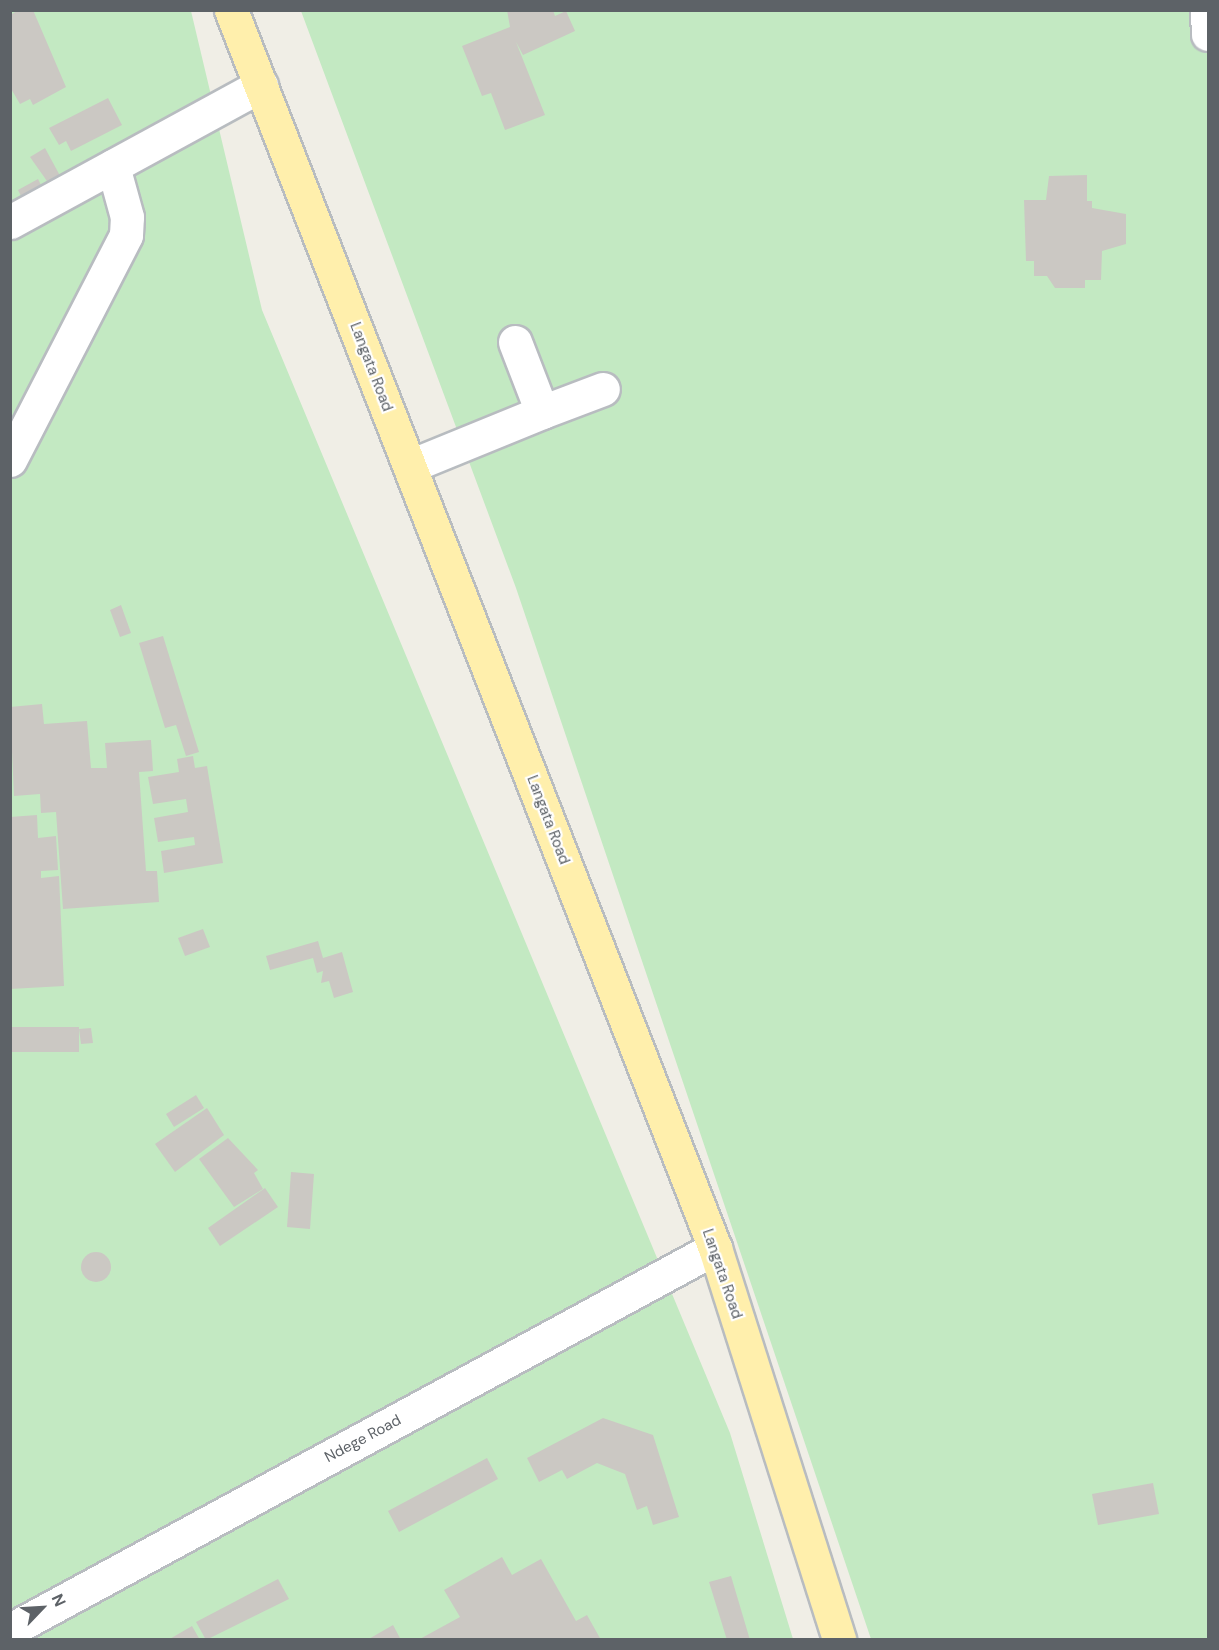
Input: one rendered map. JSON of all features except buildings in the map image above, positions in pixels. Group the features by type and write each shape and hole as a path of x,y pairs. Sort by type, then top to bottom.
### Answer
{"main road":[{"name":"Langata Road","path":"231,10 715,1248 839,1640"}],"street":[{"path":"1207,10 1209,34"},
{"path":"10,222 261,85"},
{"path":"10,460 126,235 127,217 112,166"},
{"path":"515,342 542,412"},
{"path":"410,466 603,389"},
{"name":"Ndege Road","path":"10,1630 715,1248"}],"green space":[{"path":"11,11 191,11 262,310 730,1433 793,1639 11,1640"},
{"path":"301,11 1208,11 1208,1639 871,1639 516,588"}]}
